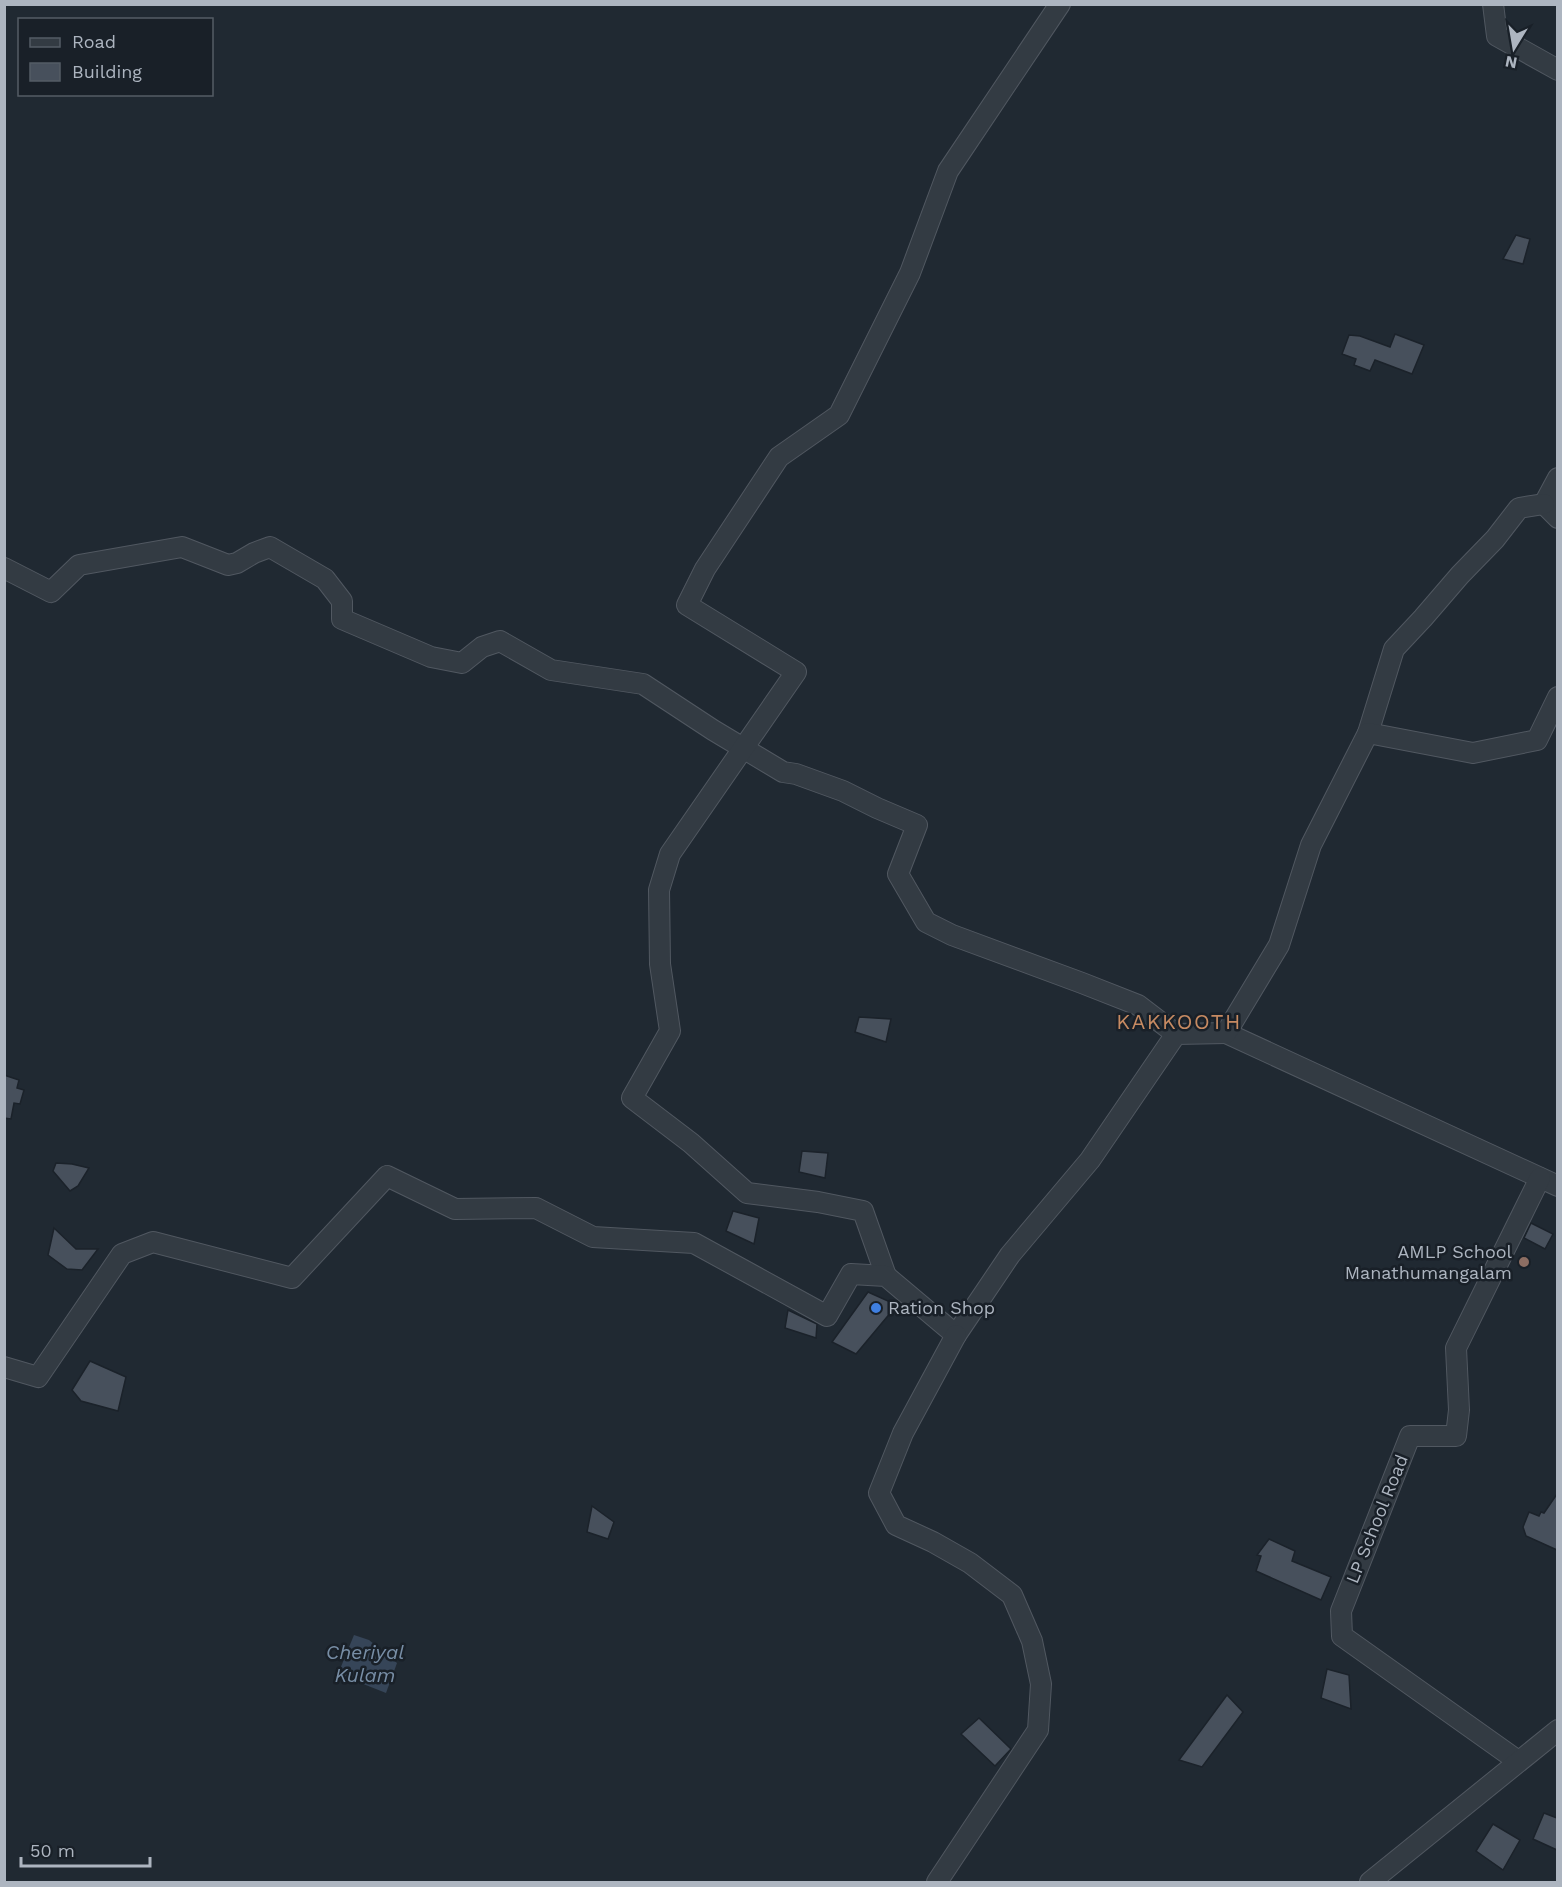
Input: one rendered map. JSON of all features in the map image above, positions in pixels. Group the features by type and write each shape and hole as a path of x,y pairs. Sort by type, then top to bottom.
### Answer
{"street":[{"path":"956,1335 886,1276 863,1210 747,1192 691,1143 632,1098 670,1031 660,964 659,890 670,854 796,672 687,605 705,569 779,457 839,415 910,273 948,171 1060,4"},
{"path":"1493,4 1497,36 1557,70"},
{"path":"4,568 51,592 79,565 182,547 228,565 270,547 325,579 342,601 342,619 431,657 462,663 482,647 500,641 551,670 643,684 783,772 796,774 843,791 917,825 898,874 926,922 952,935 1082,982 1138,1005 1176,1034 1226,1034 1279,945 1311,845 1368,733 1394,649 1495,539 1519,508 1551,511 1557,477"},
{"path":"1368,733 1473,753 1537,740 1557,697"},
{"path":"937,1882 1038,1730 1041,1684 1032,1641 1012,1595 970,1563 896,1525 879,1493 903,1433 956,1335 1010,1256 1090,1160 1176,1034"},
{"name":"LP School Road","path":"1226,1034 1549,1182 1456,1348 1459,1410 1456,1436 1410,1436 1341,1611 1342,1636 1518,1761"},
{"path":"4,1367 38,1377 122,1254 153,1242 292,1278 387,1176 455,1209 536,1208 594,1237 694,1243 827,1316 851,1274 886,1276"},
{"path":"1370,1882 1557,1730"}],"water":[{"name":"Cheriyal Kulam","path":"354,1635 369,1640 397,1663 386,1693 338,1674"}],"building":[{"path":"1516,235 1530,239 1523,264 1503,259"},
{"path":"1395,334 1424,345 1412,374 1375,360 1370,371 1354,365 1356,359 1342,354 1349,335 1360,336 1390,347"},
{"path":"859,1017 891,1019 886,1042 855,1032"},
{"path":"4,1075 19,1080 17,1088 24,1090 20,1104 14,1103 11,1119 4,1118"},
{"path":"802,1151 828,1153 825,1178 799,1172"},
{"path":"56,1163 89,1168 78,1186 70,1191 53,1171"},
{"path":"733,1211 759,1218 754,1244 726,1231"},
{"path":"1531,1223 1553,1234 1545,1249 1524,1238"},
{"path":"54,1228 76,1249 98,1249 82,1270 67,1269 48,1255"},
{"path":"868,1292 897,1305 856,1354 832,1342"},
{"path":"788,1310 817,1324 816,1338 785,1328"},
{"path":"90,1361 126,1377 118,1411 81,1401 72,1390"},
{"path":"1557,1494 1557,1550 1526,1536 1523,1527 1529,1512 1539,1516 1541,1512 1544,1513"},
{"path":"592,1506 614,1522 608,1539 587,1532"},
{"path":"1269,1539 1295,1551 1292,1561 1331,1577 1321,1600 1256,1571 1261,1556 1257,1555"},
{"path":"1327,1669 1349,1675 1351,1709 1321,1698"},
{"path":"1227,1695 1243,1712 1202,1767 1179,1760"},
{"path":"979,1718 1011,1749 995,1766 961,1734"},
{"path":"1544,1813 1557,1818 1557,1850 1533,1839"},
{"path":"1493,1824 1520,1840 1503,1870 1476,1851"}],"place":[{"name":"AMLP School Manathumangalam","path":"1524,1262"},
{"name":"Ration Shop","path":"876,1308"}],"district":[{"name":"KAKKOOTH","path":"1179,1022"}]}
